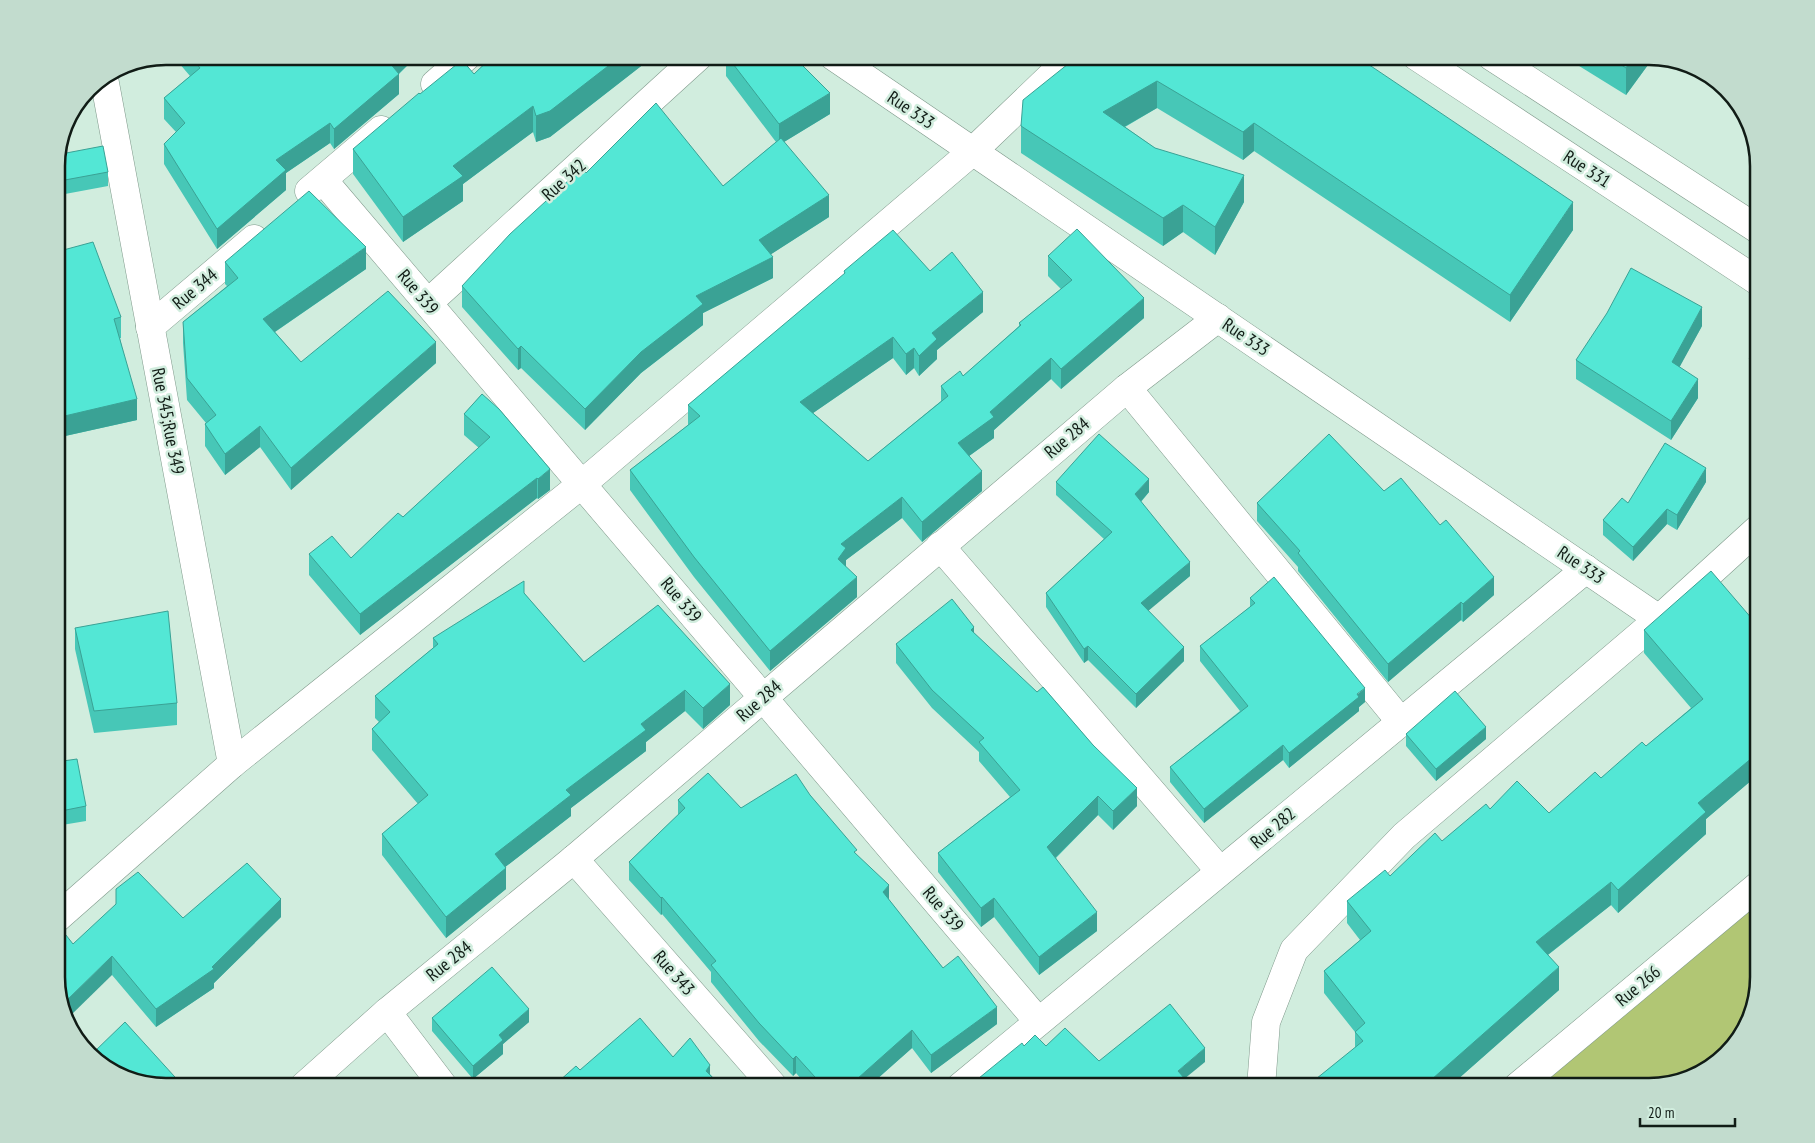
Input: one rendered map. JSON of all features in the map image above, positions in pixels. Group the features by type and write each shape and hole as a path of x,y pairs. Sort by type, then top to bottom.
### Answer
{"street":[{"path":"293,205 456,65"},
{"name":"Rue 342","path":"428,304 690,65"},
{"name":"Rue 333","path":"846,65 1659,619"},
{"path":"65,911 232,764 582,484 972,152 1063,65"},
{"name":"Rue 331","path":"1430,65 1750,277"},
{"path":"1505,65 1750,225"},
{"name":"Rue 345;Rue 349","path":"105,86 232,764"},
{"name":"Rue 339","path":"323,180 1038,1021"},
{"name":"Rue 344","path":"150,327 270,224"},
{"name":"Rue 284","path":"313,1078 387,1012 574,859 1127,388 1218,318"},
{"path":"1127,388 1401,722"},
{"path":"1262,1078 1266,1022 1294,950 1404,836 1659,619 1750,536"},
{"path":"940,546 1220,871"},
{"name":"Rue 282","path":"971,1078 1586,569"},
{"name":"Rue 343","path":"574,859 766,1078"},
{"name":"Rue 266","path":"1528,1078 1750,893"},
{"path":"387,1012 437,1078"}],"green space":[{"path":"1750,902 1750,977 1747,1003 1729,1038 1710,1057 1675,1075 1662,1077 1542,1078"}],"building":[{"path":"198,65 392,65 399,74 334,129 330,123 276,160 286,170 217,229 164,144 185,123 164,98 200,68"},
{"path":"456,65 466,65 474,74 484,65 609,65 550,111 536,116 533,106 453,166 463,176 403,217 353,149 419,93"},
{"path":"734,65 802,65 830,93 779,124"},
{"path":"1067,65 1369,65 1573,202 1510,295 1254,123 1243,132 1157,81 1103,112 1155,148 1244,175 1215,227 1183,205 1163,218 1021,126 1023,100"},
{"path":"656,103 723,186 781,138 829,195 759,240 773,257 696,296 703,304 641,352 585,409 521,346 518,349 462,286 510,234 582,168 586,173"},
{"path":"103,146 108,172 65,180 66,153"},
{"path":"309,191 366,247 263,319 301,362 388,291 436,342 291,468 260,426 225,454 205,424 216,415 187,378 183,322 238,278 225,262"},
{"path":"1077,229 1144,298 1061,369 1051,358 990,412 994,417 958,443 982,471 922,522 902,497 841,544 846,548 838,559 857,577 770,651 694,557 630,470 700,416 688,405 845,273 844,271 893,230 930,271 952,252 983,292 932,333 937,339 919,356 914,348 906,354 893,337 800,402 868,461 948,396 941,386 960,371 963,376 1021,325 1019,323 1072,280 1048,256"},
{"path":"93,242 121,317 114,319 137,399 65,416 65,250"},
{"path":"1631,268 1702,307 1672,362 1698,379 1671,421 1576,360 1607,313"},
{"path":"482,394 499,409 550,469 360,614 309,554 332,536 351,558 398,513 403,517 490,437 464,414"},
{"path":"1099,434 1149,479 1135,494 1190,562 1141,603 1184,647 1136,694 1088,646 1084,649 1046,593 1112,532 1056,482"},
{"path":"1329,434 1384,491 1401,478 1440,525 1446,520 1494,577 1463,604 1461,602 1388,664 1298,553 1300,551 1257,503"},
{"path":"1665,443 1706,468 1677,515 1667,509 1633,547 1603,520 1622,498 1628,503"},
{"path":"1711,571 1750,616 1750,760 1698,803 1706,812 1618,890 1611,882 1536,942 1559,967 1433,1078 1317,1078 1363,1041 1355,1032 1365,1023 1324,971 1371,931 1347,901 1385,870 1390,876 1435,833 1442,841 1486,804 1490,809 1517,781 1549,813 1595,772 1601,778 1642,742 1646,746 1703,699 1644,630"},
{"path":"1274,577 1365,688 1357,694 1359,697 1289,753 1283,745 1204,809 1170,767 1248,706 1200,646 1255,603 1250,598"},
{"path":"524,581 524,593 584,662 658,605 730,684 703,708 685,690 641,724 646,730 566,790 571,795 495,854 506,868 446,917 382,834 428,795 372,729 390,712 375,696 438,644 433,638"},
{"path":"952,599 974,627 971,630 1037,692 1043,687 1093,745 1137,788 1113,811 1098,796 1047,847 1097,912 1039,957 994,898 981,908 938,853 1020,790 979,742 984,738 932,690 896,644"},
{"path":"168,611 177,703 94,711 75,628"},
{"path":"1455,691 1486,727 1436,769 1406,734"},
{"path":"77,759 86,806 65,810 65,761"},
{"path":"708,773 741,808 796,774 810,795 857,850 854,852 889,885 883,892 943,968 958,956 997,1007 931,1055 912,1030 858,1078 816,1078 796,1056 793,1059 759,1023 711,965 716,961 662,897 629,862 685,808 678,800"},
{"path":"247,863 281,899 212,967 214,969 156,1009 112,956 68,999 65,983 65,934 73,944 116,904 116,889 138,872 183,918"},
{"path":"492,967 529,1009 499,1035 503,1040 473,1066 432,1018"},
{"path":"1170,1004 1205,1048 1178,1071 1184,1078 979,1078 1022,1043 1024,1046 1035,1035 1046,1046 1065,1028 1099,1061"},
{"path":"640,1018 673,1057 690,1038 710,1065 706,1071 713,1078 562,1078 576,1066 580,1070"},
{"path":"125,1022 176,1078 140,1075 116,1064 97,1049"}]}
